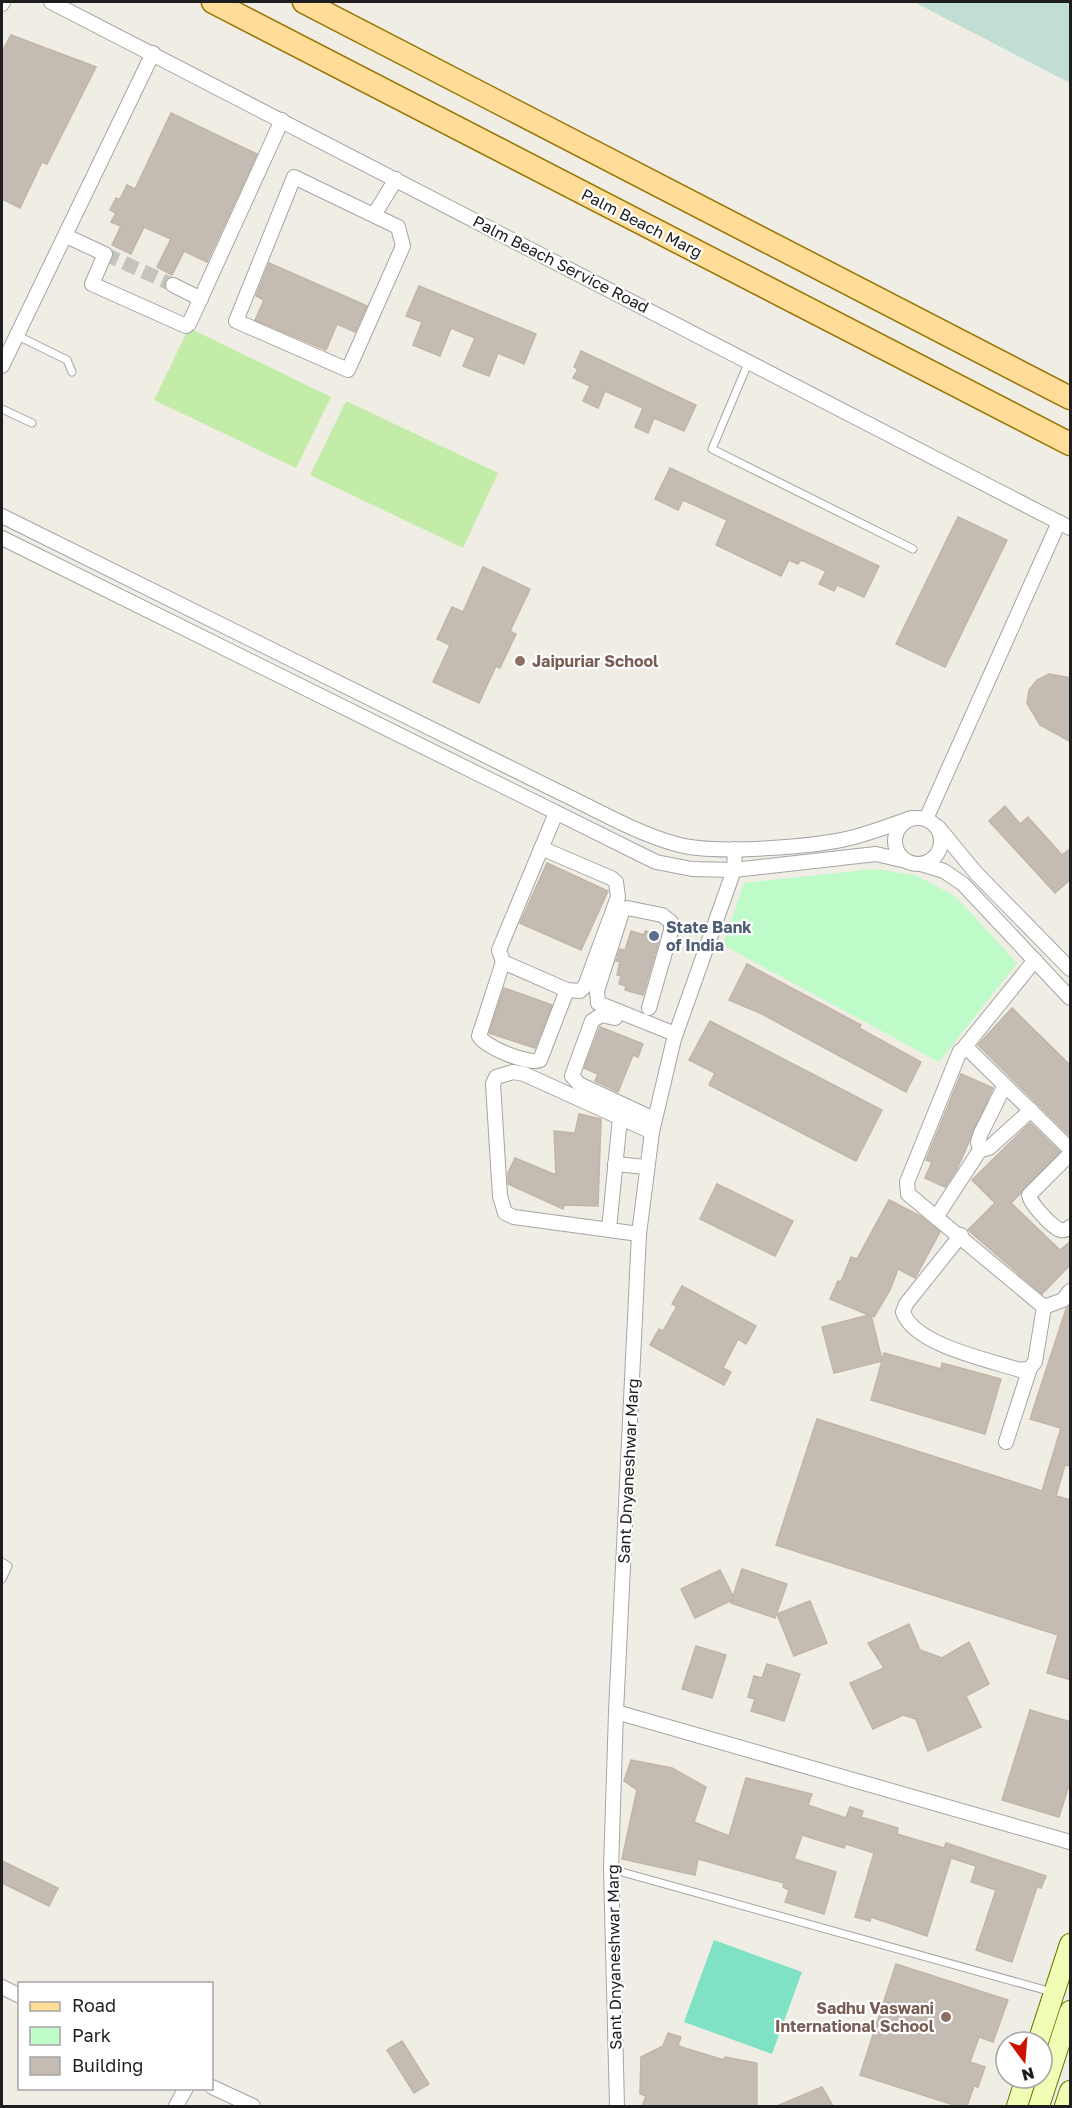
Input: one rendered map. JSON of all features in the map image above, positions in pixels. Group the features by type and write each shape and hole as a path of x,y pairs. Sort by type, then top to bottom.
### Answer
{"main road":[{"name":"Palm Beach Marg","path":"213,2 1071,444"},
{"path":"304,2 1071,398"},
{"path":"1042,2030 1071,1944"},
{"path":"1039,2106 1071,2012"},
{"path":"1017,2106 1022,2090"},
{"path":"1065,2106 1071,2091"}],"street":[{"name":"Palm Beach Service Road","path":"51,2 1065,525"},
{"path":"2,366 153,53"},
{"path":"66,236 105,254 92,284 186,326 201,299 282,120"},
{"path":"294,177 374,215 398,227 403,246 348,370 236,321 294,177"},
{"path":"374,215 396,179"},
{"path":"173,285 201,299"},
{"path":"2,516 649,834 696,848 735,849 844,839 911,818 926,819 938,827 976,873 1071,969"},
{"path":"926,819 1065,525"},
{"path":"2,538 656,862 692,869 734,870 876,854 944,871 963,884 1071,998"},
{"path":"556,813 499,950 503,962 479,1036 486,1046 529,1061 540,1060 567,990"},
{"path":"906,861 900,856 895,842 898,828 911,818"},
{"path":"921,864 929,862 940,850 941,835 938,827"},
{"path":"503,962 567,990 580,991 585,986 618,897 618,889 611,878 541,848"},
{"name":"Sant Dnyaneshwar Marg","path":"617,2106 611,1869 616,1712 639,1234 653,1125 675,1036 734,870 735,849"},
{"path":"649,1008 671,931 670,922 662,915 627,908 623,909 597,991 598,1003 675,1036"},
{"path":"1035,960 960,1051 907,1182 908,1194 961,1235 1044,1307"},
{"path":"653,1125 579,1084 572,1076 573,1070 597,1016 605,1014 675,1036"},
{"path":"963,1049 969,1050 1071,1149"},
{"path":"639,1234 514,1217 505,1213 500,1196 494,1084 496,1077 503,1073 524,1074 620,1118 653,1125"},
{"path":"980,1150 978,1142 981,1133 1005,1085"},
{"path":"937,1216 980,1150 989,1148 1030,1110"},
{"path":"609,1230 620,1118"},
{"path":"1071,1154 1029,1195 1029,1198 1032,1205 1058,1229 1065,1230 1071,1227"},
{"path":"615,1164 646,1167"},
{"path":"961,1235 906,1304 903,1312 905,1320 914,1331 944,1345 1020,1370 1030,1368"},
{"path":"1044,1307 1068,1299"},
{"path":"1006,1442 1030,1368 1038,1353 1044,1307"},
{"path":"616,1712 1071,1842"},
{"path":"2,1987 18,1995"},
{"path":"213,2087 253,2106"},
{"path":"176,2106 185,2090"}],"lane":[{"path":"16,335 67,360 72,372"},
{"path":"749,361 712,449 913,549"},
{"path":"2,409 32,423"},
{"path":"2,1562 8,1566 2,1579"},
{"path":"611,1869 1054,1993"}],"green space":[{"path":"189,328 331,397 296,468 154,400"},
{"path":"346,401 498,473 463,548 310,475"},
{"path":"875,869 915,875 955,896 1017,963 939,1062 723,945 744,883"},
{"path":"714,1940 802,1972 772,2054 684,2022"}],"shaded area":[{"path":"914,2 1070,2 1070,83"}],"building":[{"path":"11,35 96,67 47,164 42,162 20,208 2,199 2,52"},
{"path":"171,113 257,154 207,262 184,251 172,275 157,267 171,239 144,227 131,254 112,245 121,226 111,222 116,213 110,210 116,198 120,199 127,185 135,189"},
{"path":"269,263 367,306 355,332 337,324 326,350 255,320 264,300 256,296"},
{"path":"419,286 536,334 524,364 498,353 489,376 463,366 475,338 451,328 440,356 413,345 422,322 406,316"},
{"path":"581,351 696,405 684,431 654,418 648,433 635,427 643,408 605,391 598,408 583,401 590,386 573,378 578,369 574,367"},
{"path":"670,468 879,566 864,597 837,585 834,591 819,584 826,571 801,560 798,564 789,560 781,576 716,545 727,520 683,500 678,510 655,499"},
{"path":"958,517 1007,540 945,667 896,644"},
{"path":"483,567 530,589 510,631 516,634 500,668 496,666 479,703 433,682 450,645 437,639 452,607 463,612"},
{"path":"1049,674 1071,678 1071,742 1040,725 1027,703 1029,690 1037,680"},
{"path":"1005,806 1020,824 1028,817 1062,855 1071,848 1071,879 1055,893 989,821"},
{"path":"547,863 608,891 581,950 520,923"},
{"path":"631,931 644,935 645,931 661,934 643,995 625,990 626,986 619,984 621,976 617,975 620,962 616,961 620,949 625,950"},
{"path":"747,964 861,1025 859,1028 921,1062 906,1092 760,1013 729,1000"},
{"path":"504,988 552,1005 535,1048 489,1033"},
{"path":"1012,1008 1071,1066 1071,1137 978,1045"},
{"path":"710,1021 882,1110 856,1161 709,1085 715,1073 689,1060"},
{"path":"600,1027 643,1044 638,1057 633,1055 618,1092 595,1081 598,1074 584,1068"},
{"path":"961,1074 993,1088 957,1169 945,1187 925,1178 932,1162 926,1160"},
{"path":"579,1114 601,1119 598,1206 564,1205 563,1209 508,1184 508,1173 515,1158 556,1175 554,1131 575,1133"},
{"path":"1030,1123 1060,1152 1011,1203 1060,1250 1071,1241 1071,1264 1042,1294 968,1230 995,1203 972,1180"},
{"path":"717,1184 793,1221 775,1256 700,1219"},
{"path":"889,1200 920,1216 940,1232 915,1278 898,1269 890,1290 874,1317 871,1315 882,1360 884,1353 941,1369 942,1363 1001,1379 985,1434 871,1400 882,1361 834,1373 822,1327 869,1315 830,1299 838,1281 841,1282 851,1257 857,1259"},
{"path":"682,1286 756,1326 746,1344 738,1339 723,1368 731,1372 724,1385 650,1345 659,1329 663,1331 677,1306 672,1304"},
{"path":"1071,1305 1071,1466 1065,1465 1056,1496 1071,1500 1071,1680 1047,1673 1058,1635 776,1545 817,1419 1042,1491 1061,1428 1030,1419 1066,1309"},
{"path":"742,1569 787,1584 775,1618 731,1603 732,1600 695,1618 681,1589 720,1570 733,1596"},
{"path":"810,1601 827,1643 794,1656 777,1614"},
{"path":"909,1624 920,1650 942,1658 969,1642 989,1684 966,1696 981,1727 928,1751 916,1719 903,1715 873,1729 850,1683 884,1668 868,1643"},
{"path":"696,1646 726,1655 712,1698 682,1689"},
{"path":"767,1664 800,1674 784,1721 751,1711 755,1699 748,1697 754,1676 762,1678"},
{"path":"1030,1710 1071,1722 1071,1779 1059,1817 1002,1800"},
{"path":"631,1760 672,1768 706,1787 694,1822 729,1836 746,1778 812,1794 808,1805 846,1818 850,1807 863,1811 861,1817 898,1828 897,1834 944,1848 946,1843 1046,1876 1041,1888 1037,1887 1012,1962 976,1950 996,1890 971,1882 976,1866 951,1858 927,1936 871,1917 870,1921 855,1917 874,1853 846,1844 844,1848 802,1835 794,1859 836,1872 824,1914 785,1902 789,1890 783,1887 784,1883 698,1859 695,1875 622,1859 637,1790 624,1781"},
{"path":"2,1861 58,1888 49,1906 2,1883"},
{"name":"Sadhu Vaswani International School","path":"896,1964 1008,2000 997,2030 994,2030 993,2042 979,2037 970,2062 985,2067 978,2087 974,2086 967,2106 957,2106 860,2075"},
{"path":"668,2033 681,2037 678,2046 724,2060 725,2057 757,2063 757,2106 642,2106 646,2096 640,2094 641,2057 663,2046"},
{"path":"402,2041 429,2084 414,2093 387,2050"},
{"path":"822,2087 833,2106 777,2106"}],"tunnel":[{"path":"105,254 173,285"}],"place":[{"name":"Jaipuriar School","path":"520,661"},
{"name":"State Bank of India","path":"654,936"},
{"name":"Sadhu Vaswani International School","path":"946,2017"}]}
